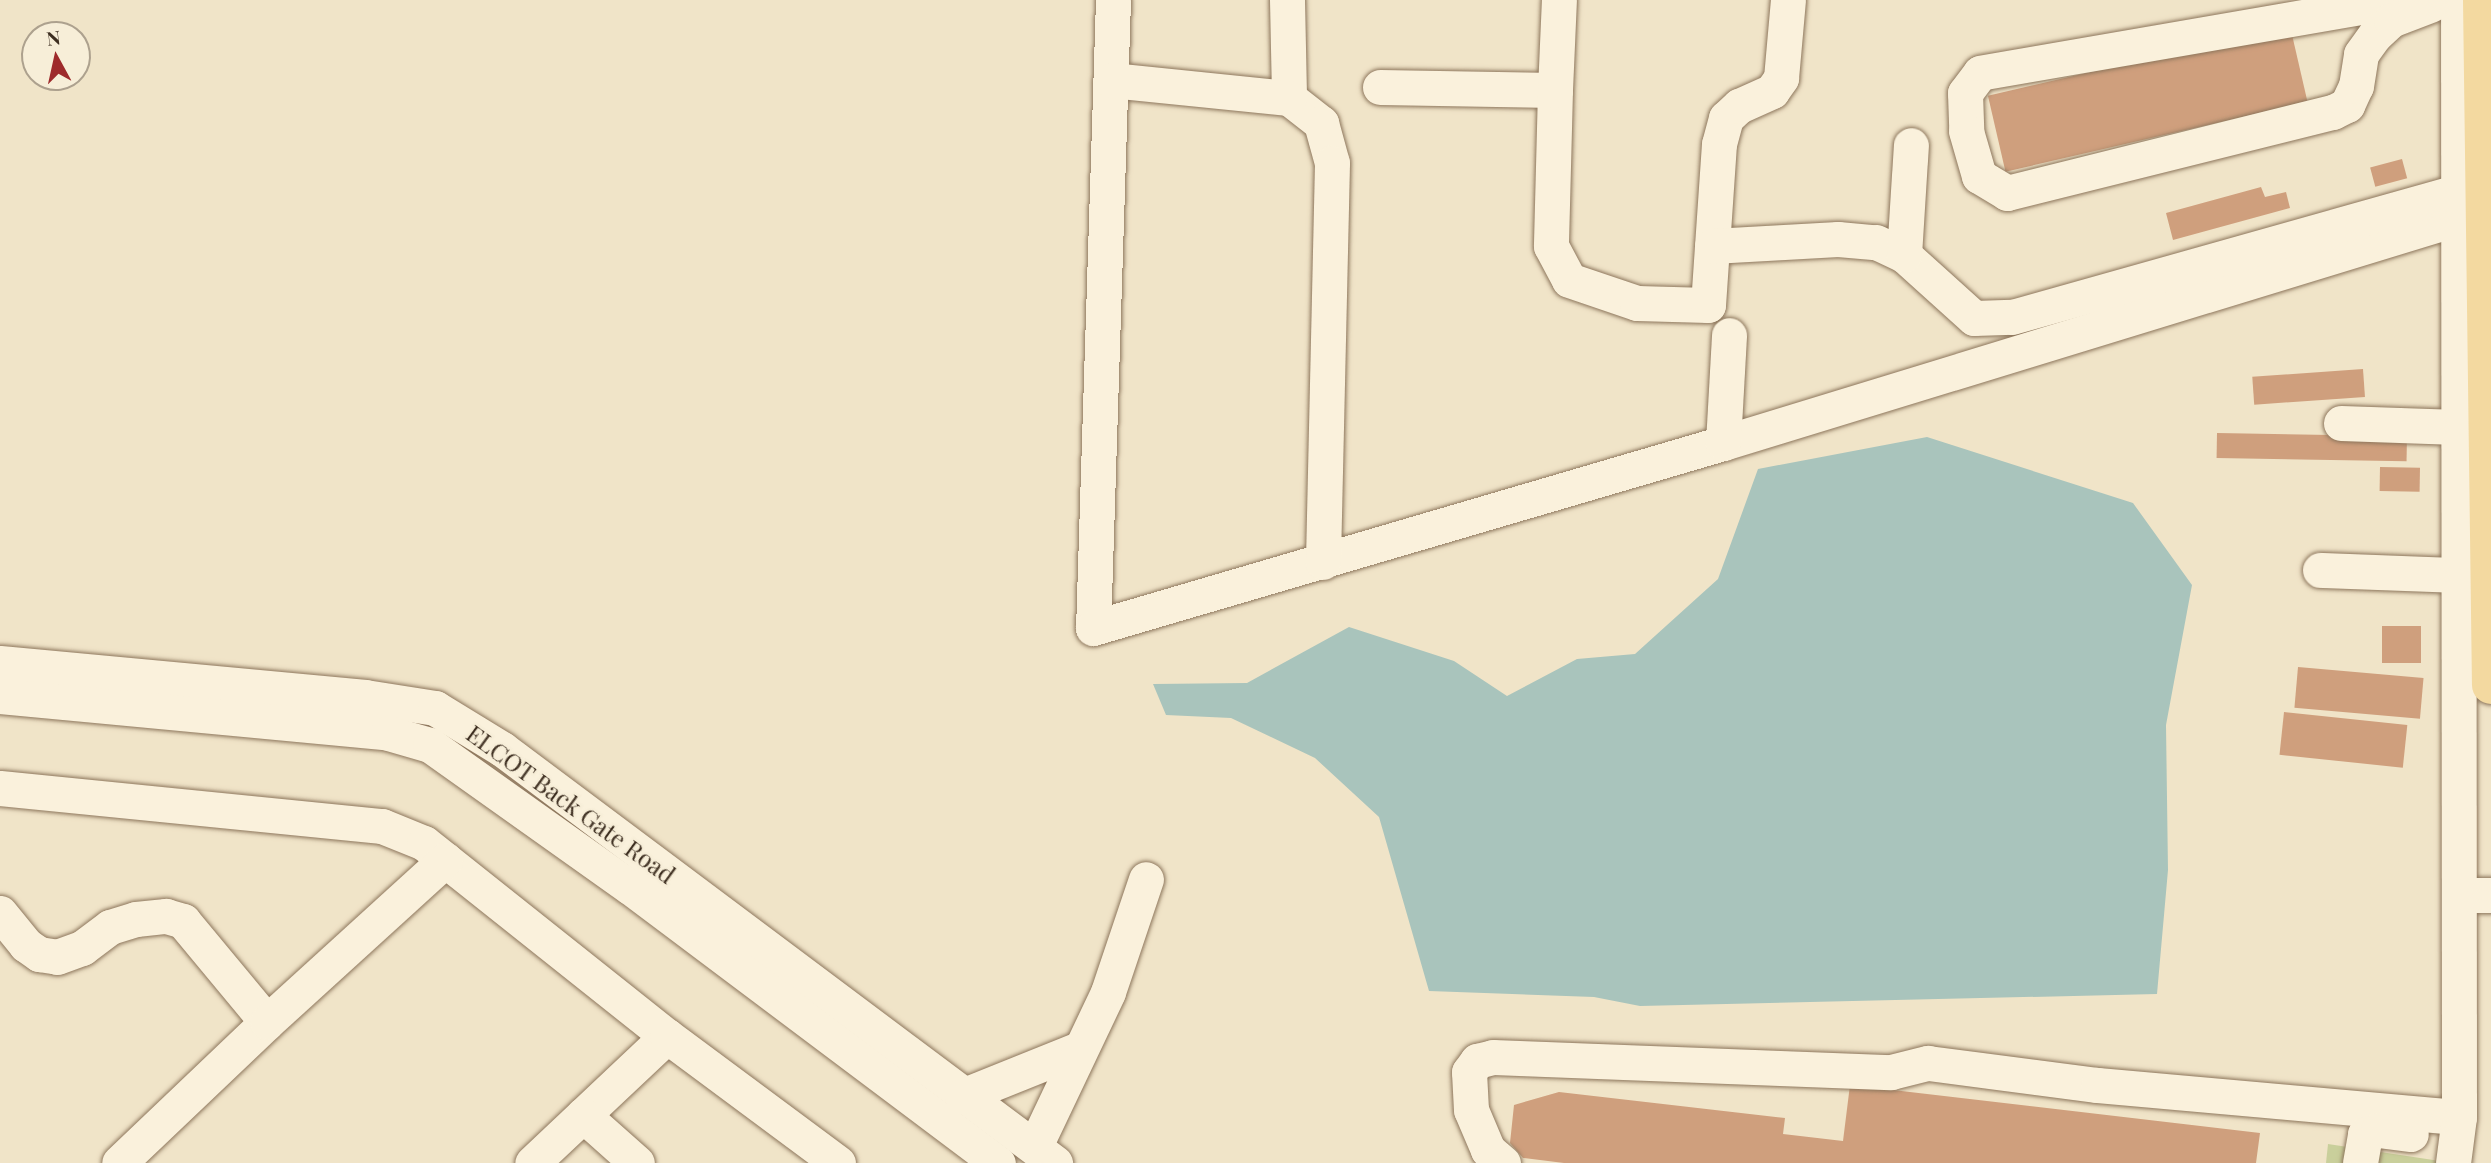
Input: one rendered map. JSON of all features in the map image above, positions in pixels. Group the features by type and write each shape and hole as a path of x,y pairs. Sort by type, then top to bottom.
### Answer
{"main road":[{"path":"2448,11 2491,685"}],"street":[{"path":"1113,0 1093,628 1724,443 2458,205"},
{"path":"1287,0 1289,98"},
{"path":"1559,0 1551,247 1569,281 1637,303 1708,304 1719,144 1726,118 1739,106 1772,91 1781,78 1788,0"},
{"path":"2448,11 2391,20 2361,54 2356,86 2347,105 2333,112 2007,193 1979,176 1966,131 1965,93 1980,73 2448,11"},
{"path":"2448,11 2458,205 2456,575 2475,895 2456,1141"},
{"path":"1111,80 1289,98 1321,123 1332,163 1323,562"},
{"path":"1380,87 1555,90"},
{"path":"1904,255 1911,145"},
{"path":"1712,246 1838,239 1876,242 1904,255 1974,318 2012,317 2458,205"},
{"path":"1724,443 1729,335"},
{"path":"2341,424 2458,427"},
{"path":"2320,570 2456,575"},
{"name":"ELCOT Back Gate Road","path":"0,663 306,709 430,745 652,903 998,1163"},
{"name":"ELCOT Back Gate Road","path":"0,696 306,709 435,708 502,749 962,1096 1045,1154"},
{"path":"0,788 382,825 404,832 446,860 667,1036 838,1163"},
{"path":"119,1163 267,1022 446,860"},
{"path":"1045,1154 1079,1049 1108,992 1146,879"},
{"path":"0,913 26,944 39,954 57,957 82,948 110,927 136,919 166,916 183,921 267,1022"},
{"path":"532,1163 667,1036"},
{"path":"962,1096 1079,1049"},
{"path":"1503,1163 1488,1150 1471,1110 1469,1072 1477,1061 1493,1057 1891,1072 1928,1063 2098,1085 2456,1141"},
{"path":"583,1115 637,1163"},
{"path":"2360,1163 2365,1134 2378,1130 2456,1141"}],"green space":[{"path":"2328,1144 2453,1163 2326,1163"}],"water":[{"path":"1927,437 2133,503 2192,585 2166,725 2168,870 2157,994 1640,1006 1594,997 1429,991 1379,817 1315,758 1231,718 1166,715 1153,684 1247,683 1349,627 1454,661 1507,696 1577,659 1635,654 1718,579 1758,469"}],"building":[{"path":"2290,26 2308,102 2005,172 1988,96"},
{"path":"2402,159 2407,178 2375,187 2370,168"},
{"path":"2261,187 2265,197 2286,192 2290,208 2173,240 2166,213"},
{"path":"2363,369 2365,397 2254,405 2252,377"},
{"path":"2217,433 2407,436 2407,461 2217,458"},
{"path":"2380,467 2420,468 2420,492 2380,491"},
{"path":"2382,626 2421,626 2421,663 2382,663"},
{"path":"2298,667 2424,678 2420,719 2294,708"},
{"path":"2284,712 2407,725 2403,768 2280,755"},
{"path":"1850,1085 2260,1133 2256,1163 1564,1163 1523,1158 1510,1143 1514,1105 1559,1092 1785,1118 1783,1134 1843,1141"}]}
